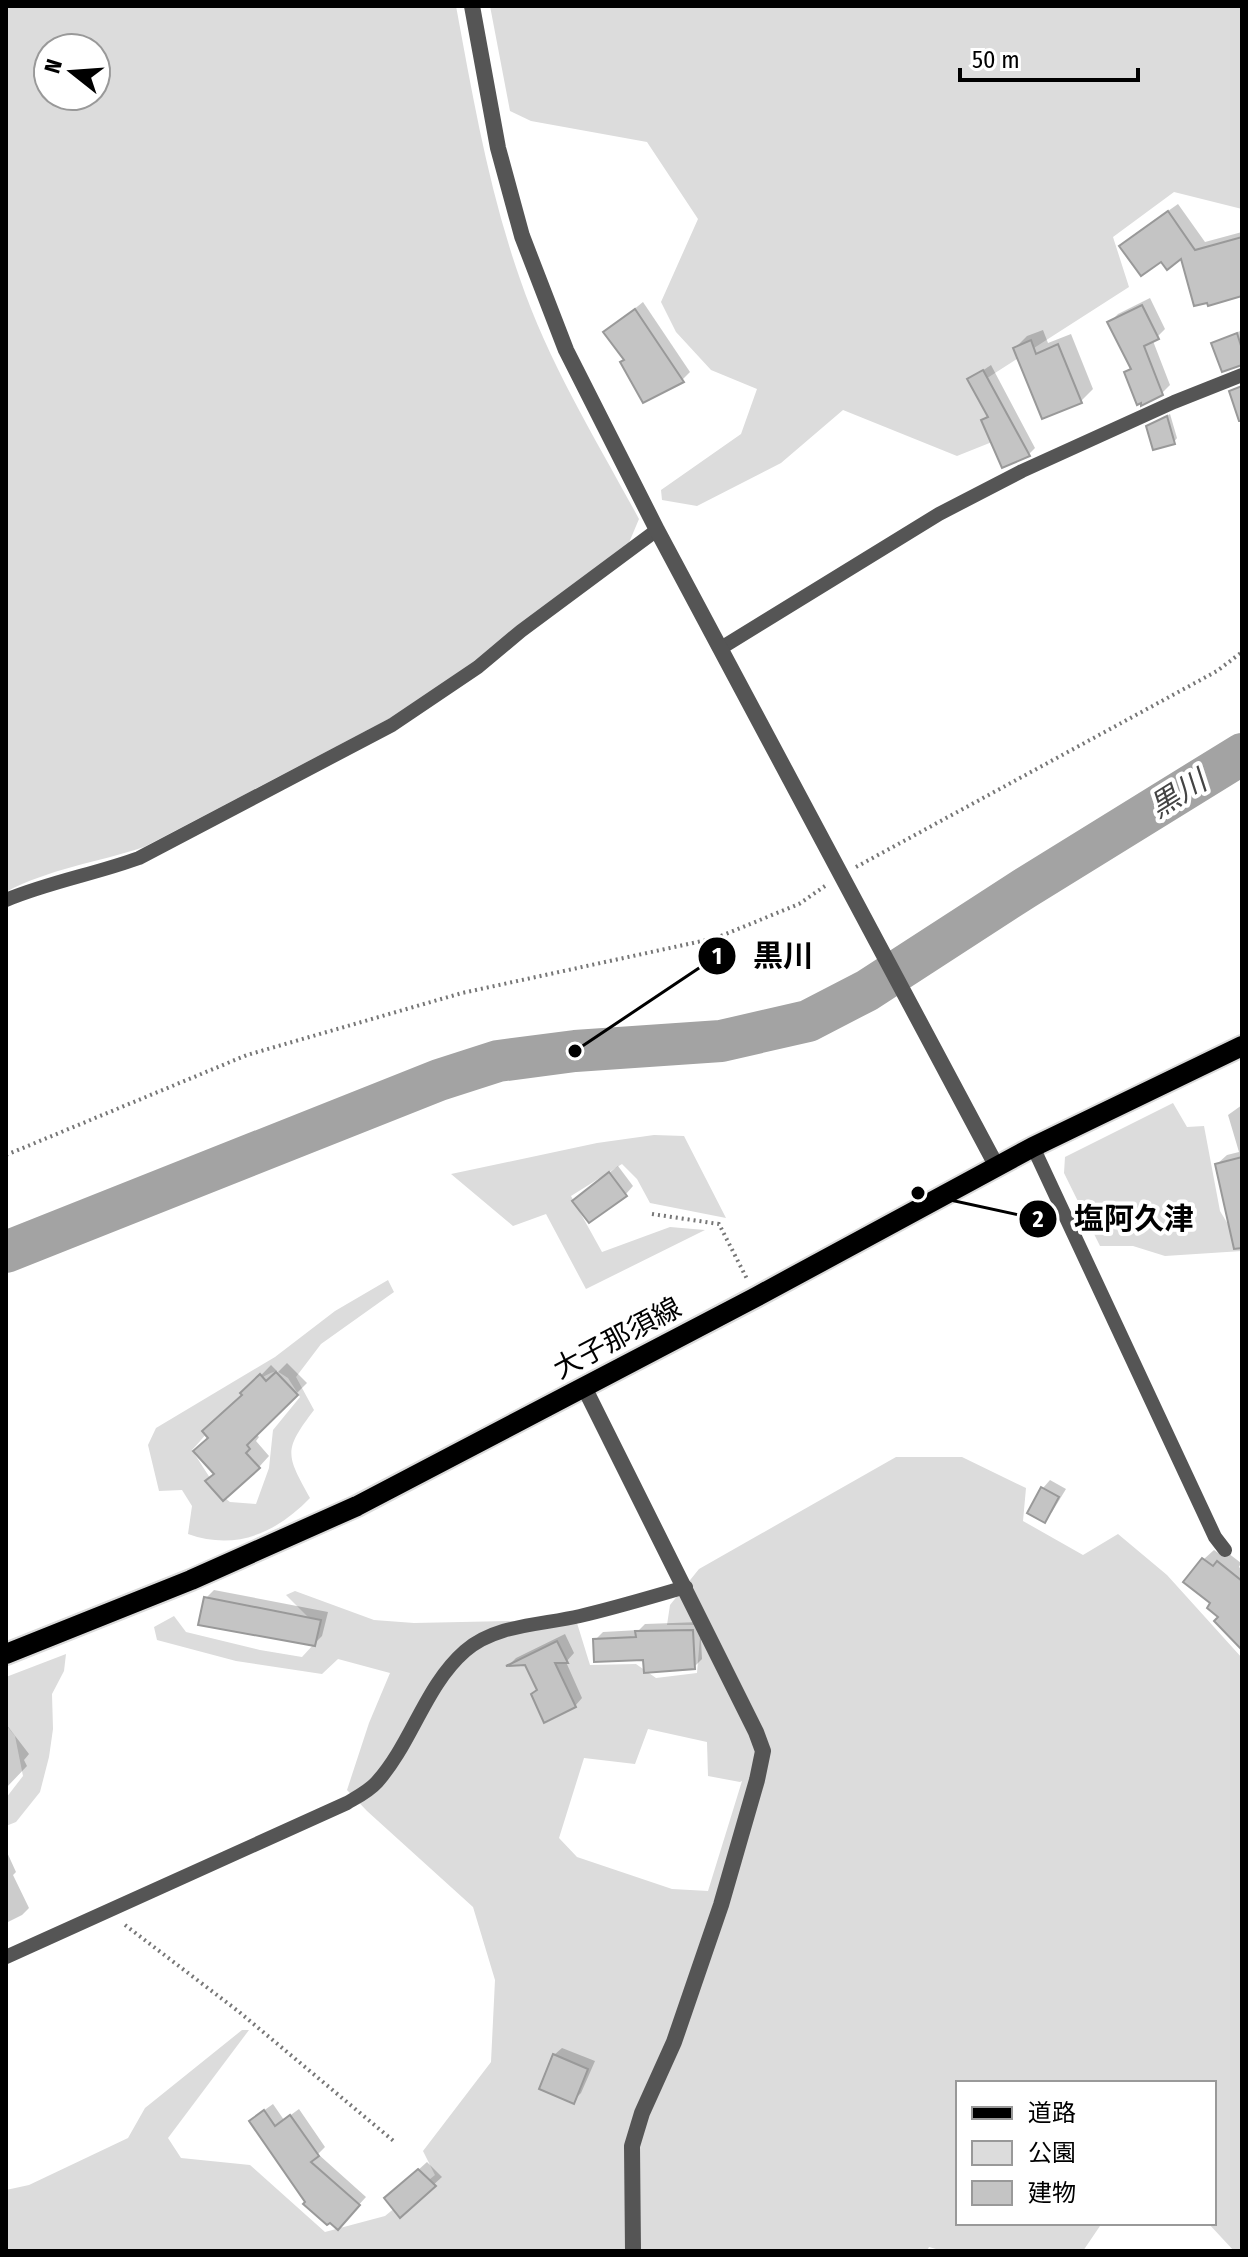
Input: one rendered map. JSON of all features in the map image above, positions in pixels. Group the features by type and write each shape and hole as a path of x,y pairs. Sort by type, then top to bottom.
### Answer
{"main road":[{"name":"大子那須線","path":"6,1654 191,1580 357,1506 756,1297 1033,1147 1242,1046"}],"street":[{"path":"472,6 498,148 522,236 566,350 657,530 997,1167"},
{"path":"584,1387 686,1587 763,1751 721,1905 674,2042 642,2113 632,2146 633,2251"}],"lane":[{"path":"721,648 939,514 1036,465 1174,402 1242,375"},
{"path":"6,900 42,885 98,873 139,858 392,725 478,667 521,631 657,530"},
{"path":"1033,1147 1215,1537 1225,1550"},
{"path":"6,1957 347,1803 375,1785 392,1763 444,1675 465,1651 486,1637 686,1587"}],"path":[{"path":"6,1155 247,1055 462,993 716,938 799,904 844,881 1217,671 1242,652"},
{"path":"652,1214 719,1224 756,1297"},
{"path":"107,1911 238,2011 396,2143"}],"green space":[{"path":"6,6 456,6 483,144 509,246 532,311 559,372 639,519 628,545 472,664 400,713 144,847 22,884 6,892"},
{"path":"490,6 1242,6 1242,209 1174,192 1113,237 1129,287 981,382 997,440 957,456 843,410 781,463 697,506 662,500 661,490 741,434 757,389 711,370 676,332 661,302 698,219 647,142 531,121 510,111"},
{"path":"1173,1103 1187,1127 1204,1126 1220,1211 1232,1231 1242,1229 1242,1251 1165,1256 1133,1246 1100,1246 1064,1173 1065,1157"},
{"path":"654,1135 684,1136 726,1218 650,1203 637,1179 622,1164 571,1196 602,1252 670,1227 705,1230 586,1289 546,1214 513,1226 451,1174 597,1143"},
{"path":"388,1280 394,1292 321,1344 296,1377 314,1410 297,1435 291,1453 310,1498 283,1521 254,1536 223,1540 188,1534 192,1506 182,1490 159,1491 148,1445 156,1428 275,1357 335,1311","holes":["277,1371 288,1378 300,1397 273,1430 269,1468 256,1504 230,1502 221,1495 192,1450 254,1383"]},
{"path":"896,1457 962,1457 1026,1488 1023,1521 1083,1555 1118,1534 1167,1575 1242,1658 1242,2251 1234,2251 1210,2225 1216,2225 1216,2081 956,2081 956,2225 1101,2225 1083,2251 943,2251 929,2247 927,2251 6,2251 6,2190 29,2185 128,2138 145,2108 242,2030 249,2030 168,2138 181,2158 250,2165 325,2232 385,2216 435,2175 423,2151 491,2062 495,1980 473,1907 347,1790 369,1723 390,1673 338,1659 322,1674 236,1661 157,1640 154,1627 174,1616 186,1632 302,1657 313,1645 317,1626 286,1595 295,1591 374,1620 414,1623 577,1623 590,1665 636,1664 656,1678 697,1673 700,1637 695,1625 667,1625 670,1605 699,1569","holes":["648,1729 707,1742 708,1776 742,1781 708,1891 672,1889 577,1857 559,1838 584,1758 635,1764"]},
{"path":"66,1654 64,1671 52,1694 53,1729 40,1792 16,1822 6,1826 6,1798 23,1776 15,1736 6,1725 6,1677"}],"building":[{"path":"1168,211 1195,250 1242,237 1242,296 1208,306 1207,303 1194,306 1181,259 1167,270 1161,262 1141,276 1119,246"},
{"path":"1142,305 1159,339 1144,346 1163,395 1141,406 1141,403 1137,405 1124,372 1131,369 1107,322"},
{"path":"635,309 684,382 643,403 620,362 624,360 603,332"},
{"path":"1237,333 1242,349 1242,365 1222,372 1211,343"},
{"path":"1031,340 1036,354 1058,344 1082,403 1042,419 1013,348"},
{"path":"983,370 1030,456 1002,468 981,420 988,417 967,379"},
{"path":"1242,386 1242,421 1239,421 1229,391"},
{"path":"1167,416 1175,444 1153,450 1146,426"},
{"path":"1242,1157 1242,1248 1234,1249 1215,1164"},
{"path":"609,1172 627,1196 589,1223 572,1201"},
{"path":"276,1372 298,1395 247,1445 250,1449 246,1453 260,1468 223,1501 205,1481 214,1474 193,1451 208,1438 202,1431 242,1395 240,1393 260,1374 266,1381"},
{"path":"1041,1487 1059,1497 1045,1523 1027,1513"},
{"path":"1202,1558 1213,1566 1217,1561 1242,1581 1242,1650 1214,1621 1218,1617 1207,1608 1210,1603 1183,1582"},
{"path":"204,1597 321,1620 315,1646 198,1625"},
{"path":"693,1630 695,1669 644,1673 643,1660 594,1662 593,1639 636,1637 635,1631"},
{"path":"557,1641 568,1663 555,1663 576,1707 544,1723 531,1694 537,1690 525,1665 506,1666"},
{"path":"553,2054 588,2069 574,2104 539,2089"},
{"path":"264,2110 275,2126 290,2115 319,2156 311,2162 360,2205 338,2230 330,2223 327,2225 303,2204 305,2202 249,2121"},
{"path":"418,2169 436,2186 400,2218 384,2198"}],"waterway":[{"name":"黒川","path":"6,1252 439,1080 498,1061 575,1051 721,1041 808,1021 866,991 1242,754"}],"place":[{"name":"黒川","path":"575,1051"},
{"name":"塩阿久津","path":"918,1193"}]}
